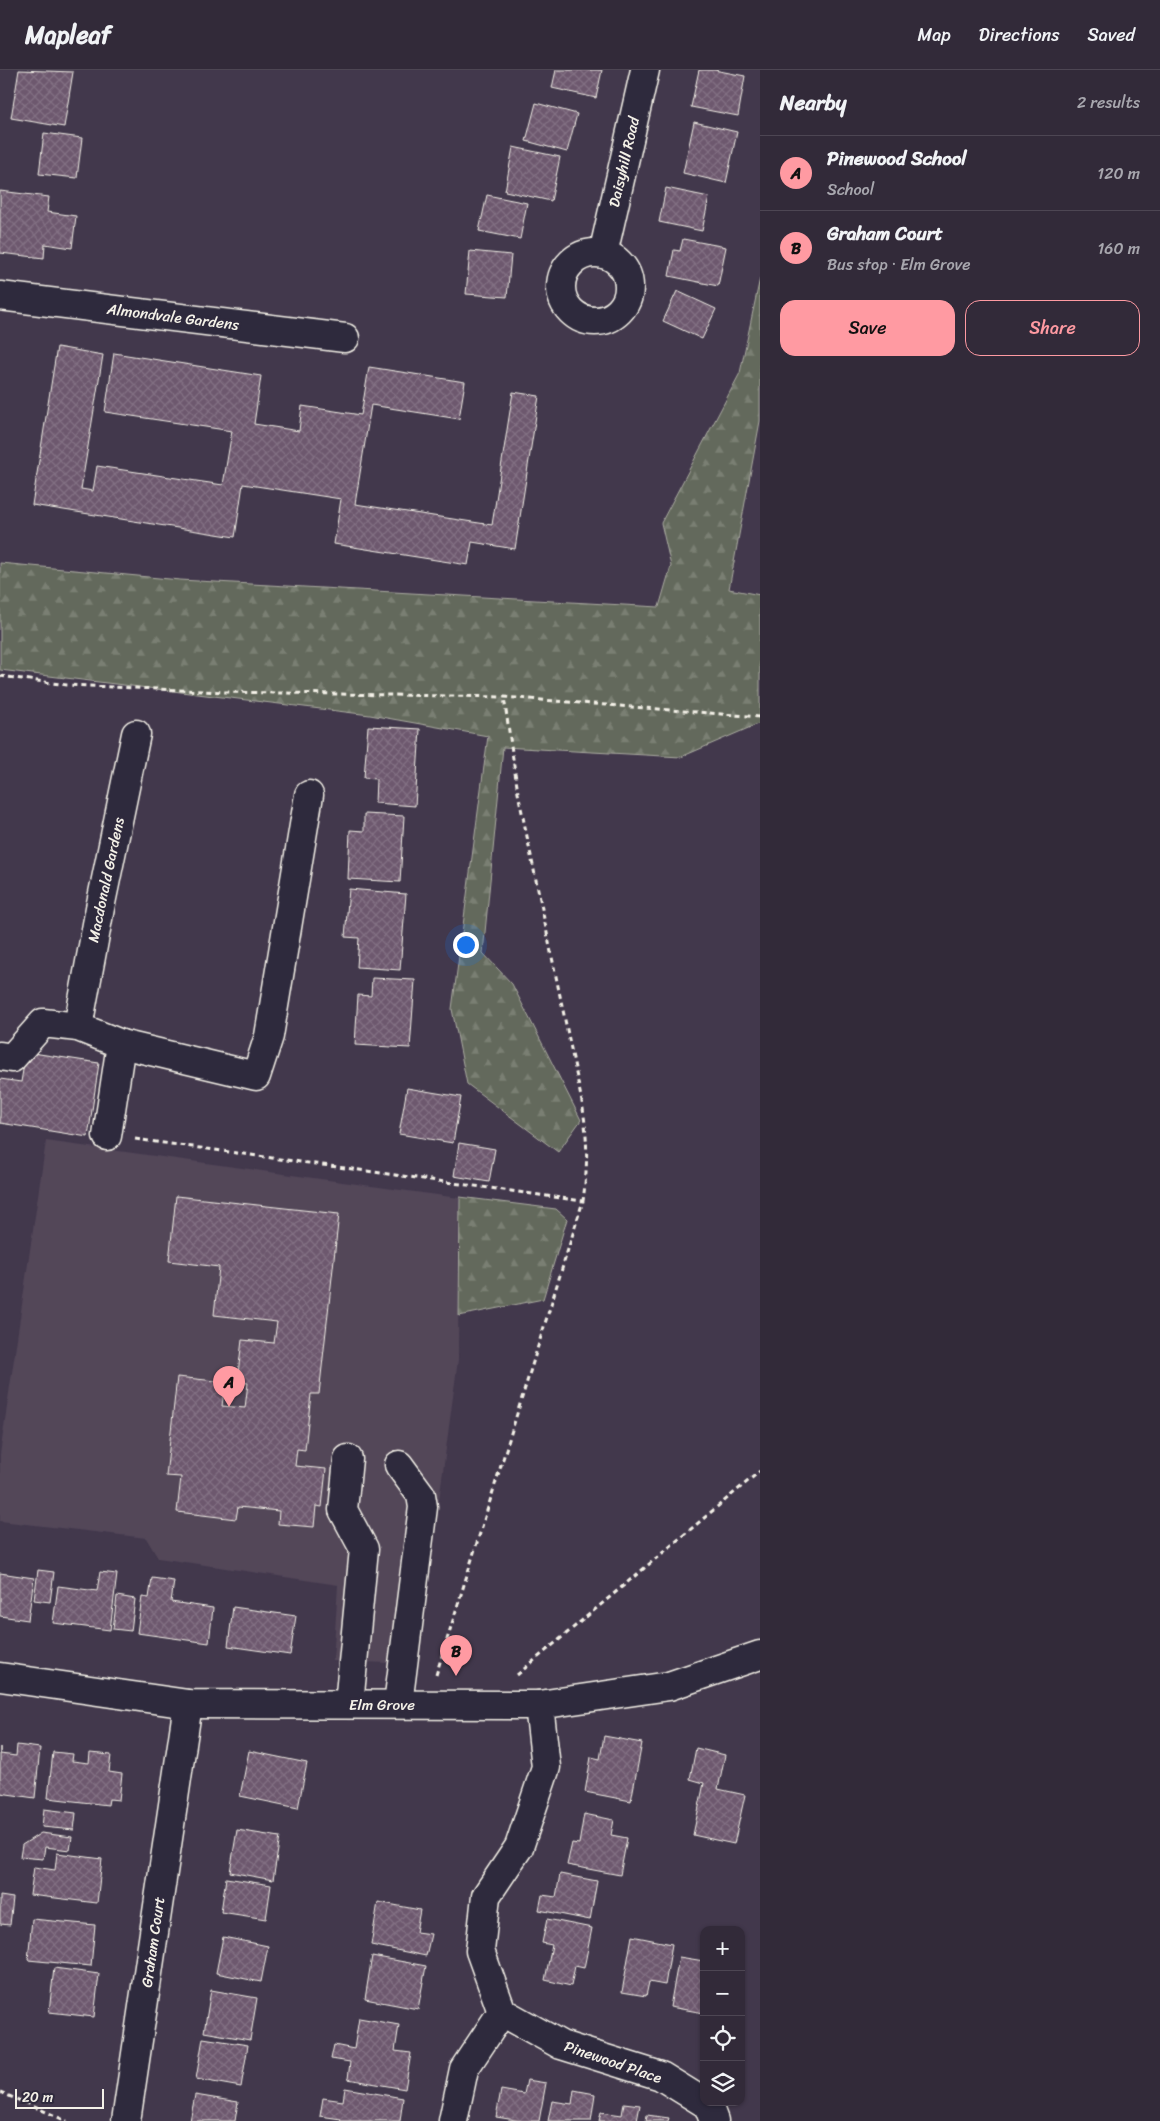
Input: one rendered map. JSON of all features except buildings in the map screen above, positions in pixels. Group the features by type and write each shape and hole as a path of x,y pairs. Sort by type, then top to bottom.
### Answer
{"street":[{"name":"Daisyhill Road","path":"604,254 645,70"},
{"name":"Almondvale Gardens","path":"0,296 345,338"},
{"name":"Macdonald Gardens","path":"78,1027 100,908 136,734"},
{"path":"0,1056 12,1058 43,1023 78,1027 121,1044 256,1076 269,1036 309,796"},
{"path":"107,1136 121,1044"},
{"path":"348,1459 343,1510 364,1549 349,1704"},
{"path":"398,1704 422,1507 421,1495 399,1464"},
{"name":"Elm Grove","path":"0,1677 188,1704 539,1705 668,1686 760,1655"},
{"name":"Graham Court","path":"126,2121 188,1704"},
{"path":"452,2121 464,2069 502,2012 480,1951 486,1896 518,1847 546,1767 539,1705"},
{"name":"Pinewood Place","path":"502,2012 561,2045 661,2076 708,2105 714,2121"}],"path":[{"path":"0,676 67,685 225,692 504,696 760,717"},
{"path":"427,1705 583,1201 587,1172 588,1141 582,1102 518,793 504,696"},
{"path":"107,1136 583,1201"},
{"path":"515,1677 760,1471"},
{"path":"0,2092 67,2121"}],"shaded area":[{"path":"46,1141 459,1198 458,1360 417,1664 333,1661 338,1585 158,1558 146,1538 0,1521 0,1454"}],"green space":[{"path":"760,278 760,421 729,589 760,595 760,723 681,757 503,747 483,953 512,984 581,1120 558,1152 467,1084 452,1009 488,736 370,715 0,670 0,563 180,580 659,607 671,566 661,523 740,373"},
{"path":"460,1197 556,1209 567,1219 543,1299 459,1316"}],"place":[{"name":"Pinewood School","path":"229,1407"},
{"name":"Graham Court","path":"456,1676"}]}
